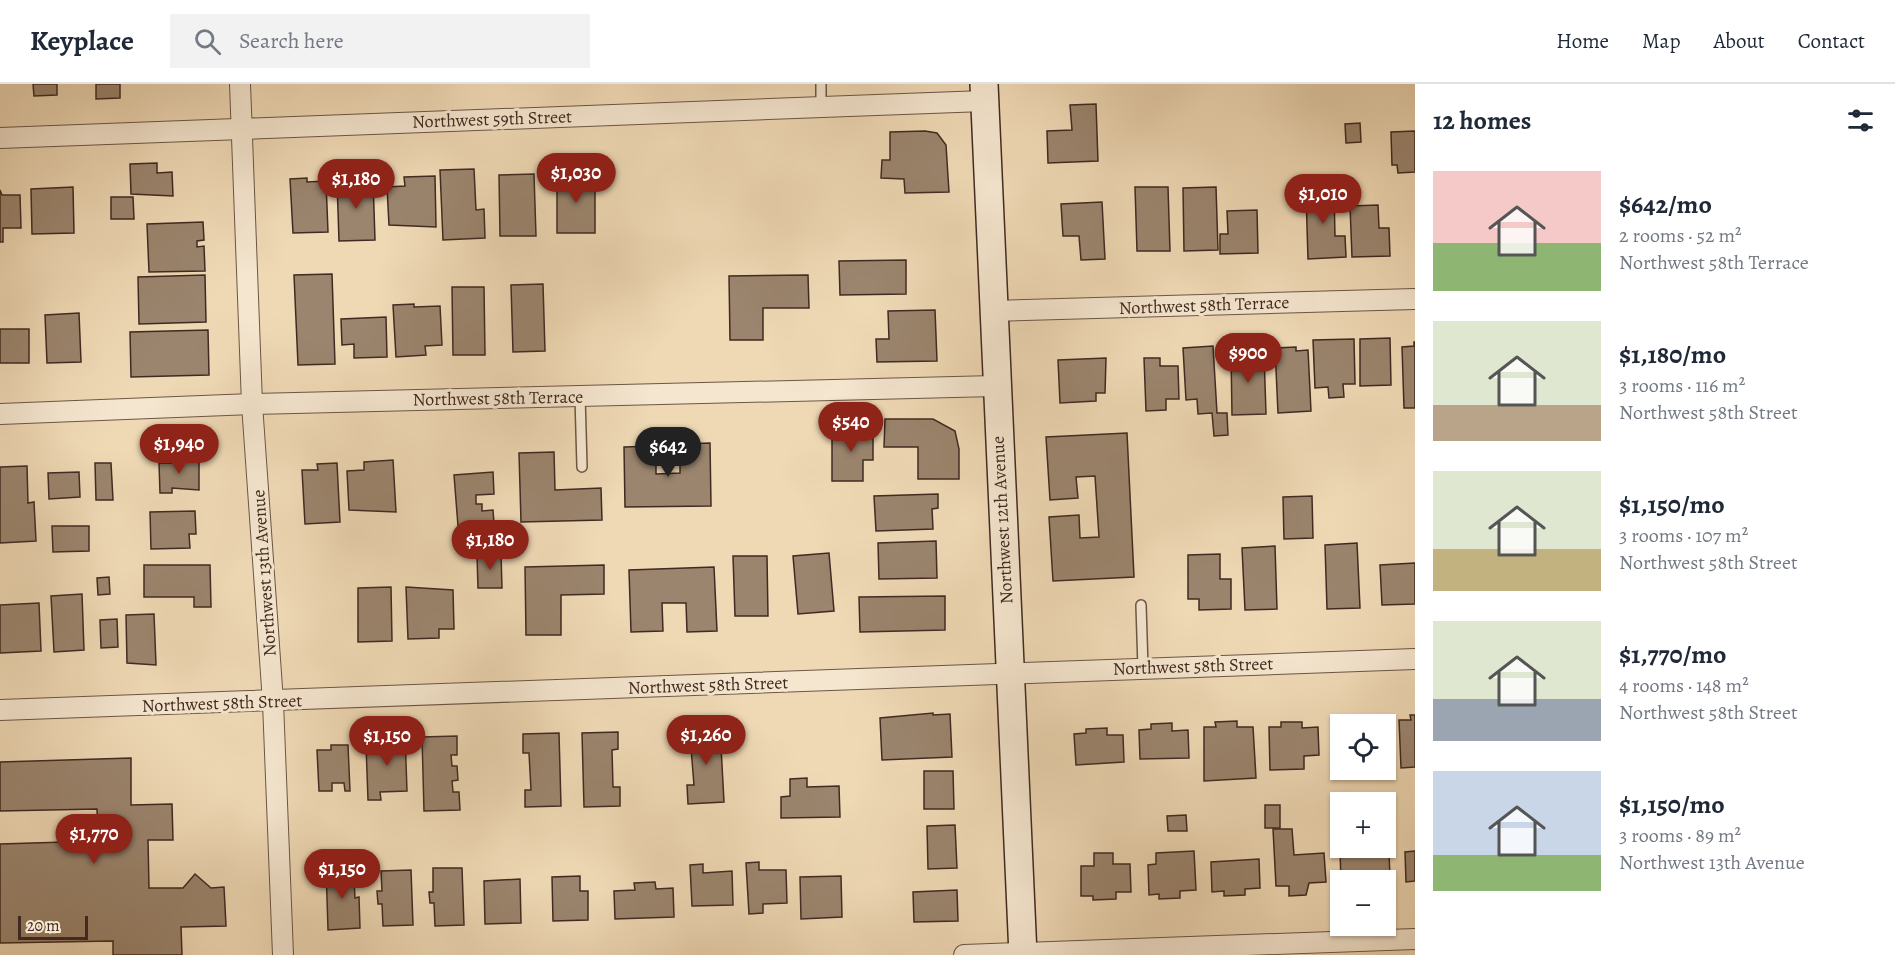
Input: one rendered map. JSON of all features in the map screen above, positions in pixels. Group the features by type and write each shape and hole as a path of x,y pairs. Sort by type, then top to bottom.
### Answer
{"main road":[{"name":"Northwest 12th Avenue","path":"984,93 995,386 1023,954"}],"street":[{"name":"Northwest 13th Avenue","path":"240,84 252,404 273,702 283,955"},
{"name":"Northwest 59th Street","path":"0,138 821,107 984,93"},
{"name":"Northwest 58th Terrace","path":"992,311 1415,299"},
{"name":"Northwest 58th Terrace","path":"0,414 252,404 995,386"},
{"name":"Northwest 58th Street","path":"0,710 273,702 1415,659"},
{"path":"964,955 1415,939"}],"lane":[{"path":"821,84 821,107"},
{"path":"580,396 582,467"},
{"path":"1141,605 1143,668"}],"building":[{"path":"33,84 57,84 57,95 34,96"},
{"path":"96,84 120,84 120,98 96,99"},
{"path":"1096,104 1098,161 1048,163 1047,131 1072,130 1070,105"},
{"path":"1360,123 1361,142 1346,143 1345,124"},
{"path":"1415,131 1415,172 1398,173 1397,165 1392,165 1391,132"},
{"path":"890,132 937,133 946,145 949,192 905,193 904,179 881,178 882,160 890,160"},
{"path":"157,163 157,173 172,172 173,196 131,194 130,164"},
{"path":"474,169 476,210 484,209 485,238 443,240 440,170"},
{"path":"534,174 536,236 500,236 499,175"},
{"path":"557,175 595,175 595,233 557,233"},
{"path":"435,176 436,227 389,225 387,187 405,186 404,177"},
{"path":"307,178 307,182 326,181 328,232 293,233 290,179"},
{"path":"373,179 375,240 339,241 337,181"},
{"path":"1324,179 1325,192 1334,192 1335,236 1345,236 1346,257 1308,259 1306,193 1314,193 1314,180"},
{"path":"73,187 74,233 32,234 31,189"},
{"path":"1135,187 1168,187 1170,251 1137,251"},
{"path":"1216,187 1218,250 1184,251 1183,188"},
{"path":"0,190 2,195 20,195 21,228 3,228 3,242 0,242"},
{"path":"111,197 133,197 134,219 111,219"},
{"path":"1102,202 1105,259 1081,260 1079,236 1063,236 1061,204"},
{"path":"1378,205 1379,228 1389,228 1390,256 1352,257 1350,206"},
{"path":"1257,210 1258,253 1220,254 1220,234 1228,234 1227,211"},
{"path":"203,222 204,240 197,241 197,247 204,246 205,271 149,272 147,224"},
{"path":"906,260 906,294 840,295 839,261"},
{"path":"332,274 335,364 298,365 294,275"},
{"path":"205,275 206,322 139,324 138,277"},
{"path":"808,275 809,308 763,308 763,340 730,340 729,276"},
{"path":"543,284 545,351 513,352 511,285"},
{"path":"452,287 484,287 485,355 453,355"},
{"path":"414,304 414,307 440,306 442,345 425,346 426,355 396,357 393,305"},
{"path":"935,310 937,361 877,362 876,339 889,339 888,311"},
{"path":"79,313 81,362 47,363 45,315"},
{"path":"386,317 387,357 354,358 354,344 342,345 341,319"},
{"path":"0,329 29,329 29,363 0,363"},
{"path":"208,330 209,375 131,377 130,332"},
{"path":"1390,338 1391,385 1360,386 1360,339"},
{"path":"1354,339 1355,384 1343,384 1344,397 1329,398 1328,387 1315,388 1313,340"},
{"path":"1414,342 1415,408 1404,408 1402,347 1414,346"},
{"path":"1213,346 1217,413 1227,413 1228,435 1214,436 1212,413 1198,414 1197,399 1186,400 1183,348"},
{"path":"1296,347 1296,351 1308,350 1311,411 1278,413 1275,348"},
{"path":"1264,353 1266,414 1232,415 1231,354"},
{"path":"1106,358 1105,393 1096,393 1096,401 1060,403 1058,360"},
{"path":"1144,358 1160,358 1160,366 1178,366 1179,399 1166,399 1166,410 1146,411"},
{"path":"885,419 933,419 955,431 959,449 959,479 918,479 918,447 884,447"},
{"path":"854,427 873,427 873,460 863,460 863,481 832,481 832,431 854,431"},
{"path":"1127,433 1134,577 1053,581 1049,517 1079,515 1080,538 1099,537 1095,476 1076,477 1078,498 1050,500 1046,437"},
{"path":"710,443 711,506 625,507 624,447 656,446 656,474 680,473 680,444"},
{"path":"554,452 555,490 601,488 602,520 521,522 519,453"},
{"path":"176,456 192,456 192,462 199,462 199,490 172,488 172,493 160,493 159,463 176,463"},
{"path":"393,460 396,512 349,510 347,471 364,470 364,462"},
{"path":"95,463 111,463 113,500 96,500"},
{"path":"337,463 340,522 305,524 302,470 318,470 317,464"},
{"path":"27,466 28,503 34,502 36,541 0,543 0,467"},
{"path":"79,472 80,497 49,499 48,473"},
{"path":"493,472 494,494 476,495 476,504 482,504 482,511 493,510 494,524 458,526 454,475"},
{"path":"938,494 938,508 932,509 933,529 876,531 874,496"},
{"path":"1312,496 1313,538 1284,539 1283,497"},
{"path":"195,511 196,534 189,534 190,548 151,549 150,512"},
{"path":"52,526 89,526 89,551 53,552"},
{"path":"936,541 937,578 879,579 878,543"},
{"path":"1357,543 1360,608 1327,609 1325,545"},
{"path":"1275,546 1277,609 1245,610 1242,548"},
{"path":"829,553 834,611 798,614 793,556"},
{"path":"501,554 502,588 478,588 477,555"},
{"path":"1220,554 1220,579 1231,579 1231,609 1199,610 1199,599 1188,599 1188,555"},
{"path":"733,556 767,556 768,616 735,616"},
{"path":"1415,563 1415,604 1382,605 1380,565"},
{"path":"144,565 210,565 211,607 194,607 194,597 144,597"},
{"path":"604,565 604,594 561,595 561,635 526,635 525,567"},
{"path":"714,567 717,631 687,632 686,603 662,603 663,631 631,632 629,570"},
{"path":"109,577 110,594 98,595 97,578"},
{"path":"391,587 392,641 358,642 358,588"},
{"path":"406,587 453,590 454,629 439,629 439,638 408,639"},
{"path":"82,594 84,650 54,652 51,596"},
{"path":"945,596 945,630 860,632 859,597"},
{"path":"39,603 41,651 0,653 0,605"},
{"path":"154,614 156,665 127,663 126,615"},
{"path":"117,619 118,647 101,648 100,620"},
{"path":"933,713 933,715 950,714 952,757 882,760 880,718"},
{"path":"1410,715 1415,715 1415,767 1401,768 1399,720 1411,720"},
{"path":"1237,721 1237,727 1253,727 1256,778 1204,781 1204,727 1216,727 1215,722"},
{"path":"1281,722 1302,722 1302,728 1318,727 1319,755 1304,756 1304,769 1270,770 1269,727 1281,727"},
{"path":"1172,723 1172,731 1188,730 1189,758 1140,759 1139,730 1151,729 1151,724"},
{"path":"720,728 724,802 688,804 687,785 694,785 691,748 685,748 685,730"},
{"path":"1107,728 1107,735 1123,735 1124,762 1076,765 1074,734 1086,733 1086,729"},
{"path":"618,732 618,749 612,750 613,787 620,787 620,806 584,807 582,733"},
{"path":"405,733 407,791 380,792 381,800 368,800 366,745 387,744 387,734"},
{"path":"559,733 561,806 525,807 525,790 531,790 529,753 523,753 523,734"},
{"path":"457,736 457,755 451,755 452,766 457,766 458,780 452,781 453,792 459,792 460,810 424,811 422,737"},
{"path":"331,745 348,745 350,791 345,791 344,783 332,783 332,791 319,791 317,750 331,750"},
{"path":"131,758 131,805 172,804 173,840 148,840 149,888 183,888 195,874 211,888 224,887 226,926 181,927 182,955 113,955 113,941 0,943 0,844 98,841 97,809 0,811 0,762"},
{"path":"924,771 953,771 954,809 924,809"},
{"path":"807,778 807,787 839,786 840,817 781,818 781,797 790,796 790,779"},
{"path":"1265,805 1280,805 1280,828 1265,828"},
{"path":"1186,815 1187,831 1168,831 1167,816"},
{"path":"955,825 957,868 928,869 927,826"},
{"path":"1273,829 1292,829 1294,855 1324,853 1326,882 1309,883 1306,895 1289,896 1289,886 1276,886"},
{"path":"1194,851 1196,890 1180,891 1180,898 1159,899 1159,894 1149,895 1148,865 1156,864 1156,853"},
{"path":"1415,851 1415,881 1406,882 1405,852"},
{"path":"1094,853 1113,853 1113,864 1130,864 1131,892 1116,892 1116,899 1093,900 1093,896 1081,896 1081,866 1094,866"},
{"path":"1340,858 1389,858 1390,870 1341,870"},
{"path":"1259,859 1260,888 1245,889 1245,895 1224,896 1224,891 1212,892 1211,862"},
{"path":"759,862 759,870 786,870 787,903 763,904 763,913 749,914 746,863"},
{"path":"703,864 703,873 732,871 733,905 692,906 690,865"},
{"path":"349,866 349,880 354,880 355,898 359,897 360,928 328,930 326,867"},
{"path":"433,868 462,868 464,925 435,926 434,903 430,903 429,892 433,892"},
{"path":"411,870 413,925 383,926 382,904 378,904 377,891 382,891 381,871"},
{"path":"580,876 580,891 588,891 588,920 553,921 552,877"},
{"path":"841,876 842,917 801,919 800,877"},
{"path":"520,879 521,923 485,924 484,881"},
{"path":"655,882 656,889 673,888 674,917 615,919 614,891 635,890 634,883"},
{"path":"957,890 958,921 914,922 913,892"}]}
